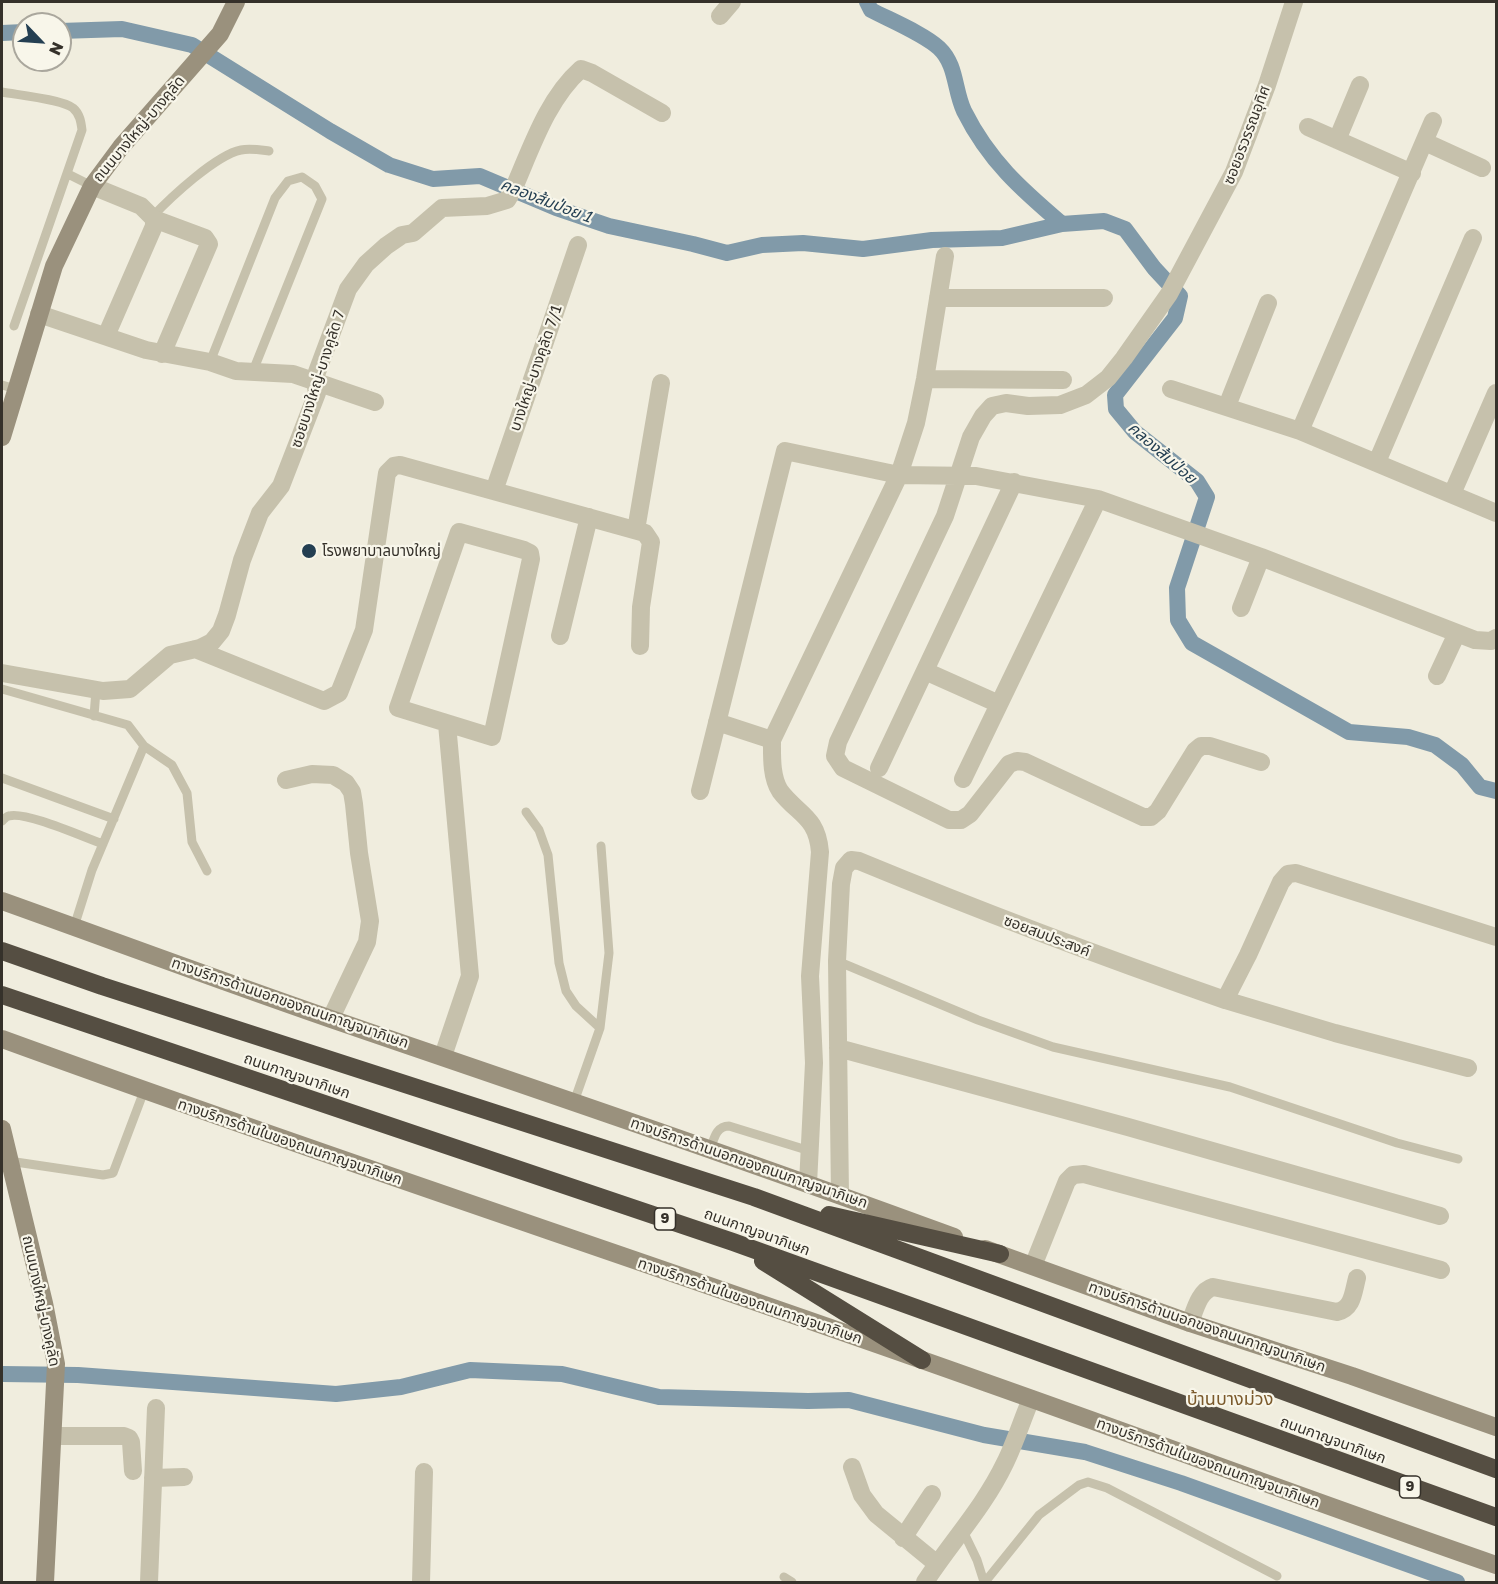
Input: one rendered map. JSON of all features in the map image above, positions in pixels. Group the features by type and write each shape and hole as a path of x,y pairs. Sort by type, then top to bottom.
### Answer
{"highway":[{"name":"ถนนกาญจนาภิเษก","path":"2,951 754,1197 1497,1469"},
{"name":"ถนนกาญจนาภิเษก","path":"2,995 733,1242 1497,1517"},
{"path":"754,1197 1000,1254"},
{"path":"733,1242 922,1360"}],"main road":[{"name":"ถนนบางใหญ่-บางคูลัด","path":"2,437 9,387 39,314 54,266 92,186 121,147 220,34 236,2"},
{"name":"ทางบริการด้านนอกของถนนกาญจนาภิเษก","path":"2,901 840,1195 1190,1323 1497,1427"},
{"name":"ทางบริการด้านในของถนนกาญจนาภิเษก","path":"2,1039 144,1091 922,1360 1306,1500 1497,1565"},
{"name":"ถนนบางใหญ่-บางคูลัด","path":"2,1129 44,1303 56,1364 45,1582"}],"street":[{"path":"720,16 732,2"},
{"name":"ซอยอรวรรณอุทิศ","path":"959,475 971,437 983,416 992,406 1006,403 1028,406 1060,405 1086,395 1108,378 1169,294 1234,172 1267,85 1294,2"},
{"name":"ซอยบางใหญ่-บางคูลัด 7","path":"2,673 96,690 130,689 170,655 212,642 220,631 242,560 260,513 283,482 317,393 315,382 348,289 366,264 402,235 413,233 442,208 487,206 507,200 546,117 570,78 581,69 662,112"},
{"path":"1337,140 1360,85"},
{"path":"1300,431 1433,121"},
{"path":"1308,127 1412,173"},
{"path":"1425,142 1482,168"},
{"path":"92,186 141,206 153,218 205,238 209,244 162,354"},
{"path":"106,336 154,226 153,218"},
{"path":"1377,462 1473,238"},
{"name":"บางใหญ่-บางคูลัด 7/1","path":"494,491 578,245"},
{"path":"808,1184 814,1063 810,976 820,852 818,835 809,820 780,790 773,768 772,740 899,475 916,423 945,256"},
{"path":"938,298 1104,298"},
{"path":"1227,406 1268,303"},
{"path":"39,314 162,354 210,363 236,371 293,374 375,402"},
{"path":"925,379 1063,380"},
{"path":"636,530 661,383"},
{"path":"1171,389 1300,431 1497,513"},
{"path":"1452,494 1497,393"},
{"path":"700,791 785,451 899,475 959,475 1014,482 1098,500 1261,556 1475,640 1491,641 1497,638"},
{"path":"195,649 324,701 339,693 364,630 387,473 394,466 400,465 645,533 651,542 641,607 640,646"},
{"path":"959,475 945,516 838,742 835,756 843,768 949,820 961,820 970,814 1009,764 1017,761 1025,762 1143,817 1152,817 1158,811 1195,751 1201,746 1210,746 1261,762"},
{"path":"879,768 1014,482"},
{"path":"963,779 1098,500"},
{"path":"560,636 589,517"},
{"path":"462,532 524,550 530,553 531,559 492,737 447,724 401,711 398,706 457,535 462,532"},
{"path":"1242,608 1261,556"},
{"path":"1437,676 1457,633"},
{"path":"925,671 999,704"},
{"path":"717,722 772,740"},
{"path":"443,1056 470,976 447,724"},
{"path":"286,780 312,774 333,775 346,783 352,792 370,921 367,942 331,1018"},
{"name":"ซอยสมประสงค์","path":"840,1195 837,962 841,884 844,868 851,860 860,861 1097,956 1225,1000"},
{"path":"1468,1068 1335,1033 1225,1000 1248,956 1281,882 1288,874 1296,873 1497,937"},
{"path":"838,1048 1440,1216"},
{"path":"1033,1266 1067,1181 1073,1175 1084,1174 1442,1270"},
{"path":"1190,1323 1200,1298 1206,1289 1213,1287 1337,1312 1344,1310 1350,1304 1357,1278"},
{"path":"925,1582 963,1531 1005,1464 1031,1399"},
{"path":"149,1582 156,1408"},
{"path":"53,1436 124,1436 129,1438 133,1471"},
{"path":"852,1467 862,1495 876,1514 937,1564"},
{"path":"421,1582 424,1472"},
{"path":"153,1478 184,1478"},
{"path":"903,1538 932,1494"}],"lane":[{"path":"2,92 62,103 73,109 80,118 82,130 14,326"},
{"path":"153,218 166,202 228,153 244,149 269,151"},
{"path":"68,174 92,186"},
{"path":"210,363 275,198 288,181 302,177 315,186 322,199 253,371"},
{"path":"2,689 128,725 144,746 172,765 187,793 192,842 207,870"},
{"path":"94,716 96,690"},
{"path":"74,927 92,870 144,746"},
{"path":"2,778 114,819"},
{"path":"526,812 539,830 548,855 559,963 566,991 576,1006 600,1028"},
{"path":"2,821 8,816 33,819 103,844"},
{"path":"574,1102 600,1028 609,953 601,846"},
{"path":"837,962 978,1020 1053,1047 1230,1088 1397,1143 1458,1159"},
{"path":"9,1161 103,1175 113,1173 144,1091"},
{"path":"710,1150 718,1129 722,1126 729,1126 810,1151"},
{"path":"985,1582 1039,1515 1079,1485 1088,1482 1107,1488 1276,1576"},
{"path":"963,1531 985,1582"}],"waterway":[{"path":"867,2 871,10 916,32 939,48 949,62 964,111 984,145 1007,173 1062,224"},
{"name":"คลองส้มป่อย 1","path":"72,31 122,29 192,45 389,165 433,179 480,176 556,208 609,226 727,253 762,245 803,243 863,249 932,240 1002,238 1062,224 1104,221 1125,229 1154,268 1180,296 1175,318 1115,395 1116,409 1135,432 1197,481 1207,497 1177,588 1178,620 1192,643 1349,732 1408,737 1435,745 1462,765 1480,787 1496,791"},
{"name":"คลองส้มป่อย 1","path":"2,33 12,33"},
{"path":"2,1374 78,1375 336,1394 401,1387 470,1370 562,1374 659,1397 849,1400 984,1435 1085,1452 1181,1483 1457,1582"}],"place":[{"name":"โรงพยาบาลบางใหญ่","path":"309,551"}],"district":[{"name":"บ้านบางม่วง","path":"1230,1399"}],"water label":[{"name":"คลองส้มป่อย","path":"1162,453"}]}
